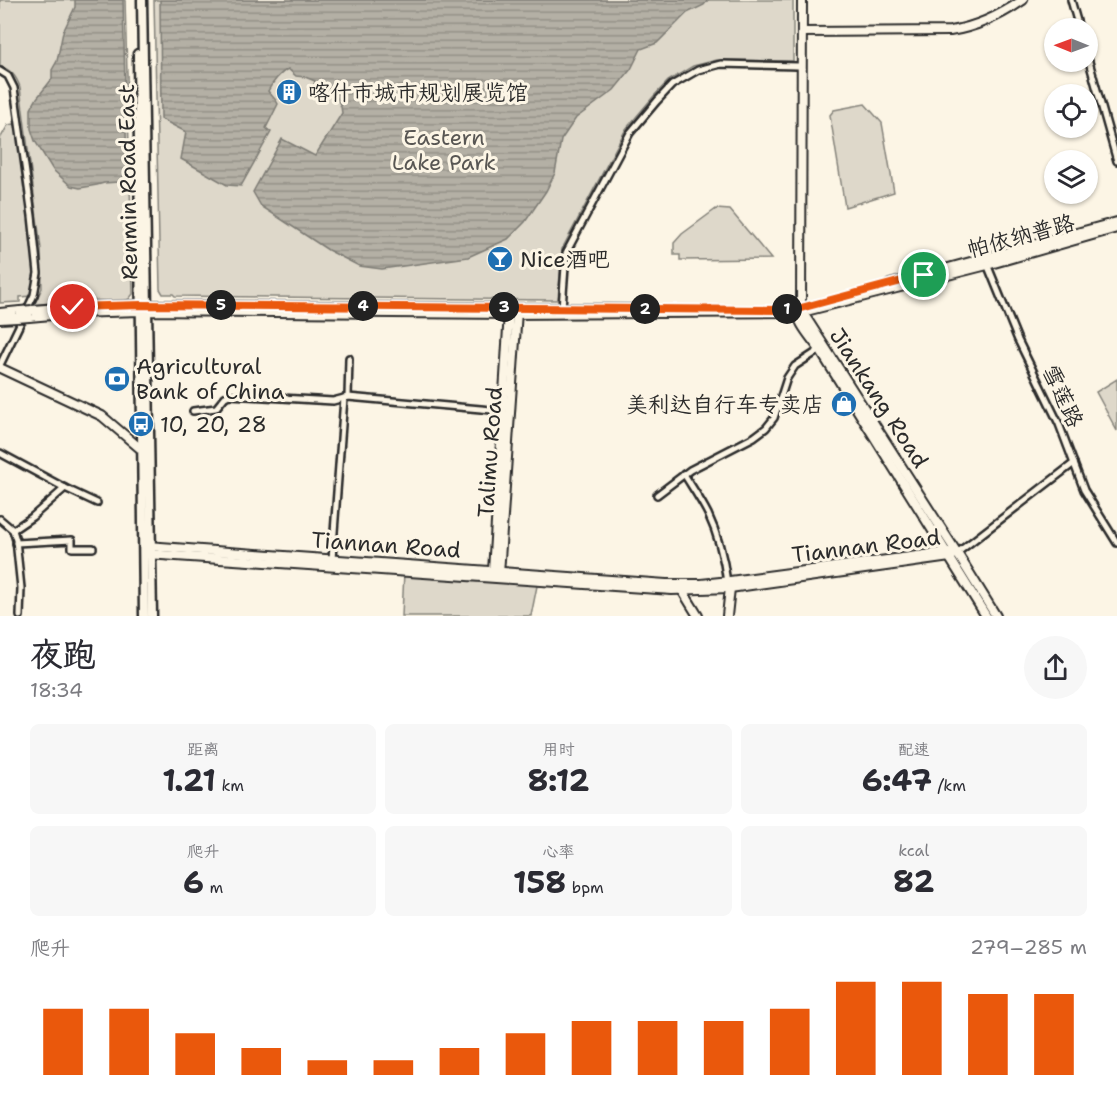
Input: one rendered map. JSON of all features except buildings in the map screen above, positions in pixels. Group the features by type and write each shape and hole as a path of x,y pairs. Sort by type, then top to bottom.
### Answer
{"main road":[{"name":"Renmin Road East","path":"137,0 144,308 142,450 152,616"},
{"name":"Renmin Road East","path":"142,0 147,550 144,616"},
{"path":"799,310 802,33 800,0"},
{"path":"799,310 800,0"},
{"path":"802,33 965,29 1023,0"},
{"name":"帕依纳普路","path":"986,262 1117,222"},
{"name":"帕依纳普路","path":"18,314 144,308 513,311 799,310 1117,228"},
{"name":"帕依纳普路","path":"513,311 562,308 799,310"},
{"name":"Jiankang Road","path":"799,310 800,322 822,348 951,554 986,616"},
{"name":"Talimu Road","path":"497,574 503,411 513,311"},
{"name":"Talimu Road","path":"497,574 513,311"},
{"path":"0,313 18,314"},
{"path":"0,319 18,314"},
{"path":"0,366 102,416 142,450"},
{"name":"Tiannan Road","path":"147,550 332,560 682,590 951,554"},
{"name":"Tiannan Road","path":"147,550 497,574 666,584 728,585"},
{"name":"Jiankang Road","path":"951,554 996,616"},
{"path":"727,616 728,585"},
{"path":"682,590 698,616"}],"street":[{"path":"1071,0 1076,18"},
{"path":"562,308 566,253 630,133 657,100 672,85 698,70 721,64 798,66"},
{"path":"0,71 8,76 14,88 38,273 34,295 0,366"},
{"path":"1092,72 1117,161"},
{"name":"雪莲路","path":"986,262 1018,340 1059,424 1084,490 1117,543"},
{"path":"657,495 690,470 754,437 766,428 774,418 787,378 795,366 822,348"},
{"path":"332,560 349,358"},
{"path":"193,411 216,408 229,395 333,401 346,398 503,411"},
{"path":"0,453 97,503"},
{"path":"951,554 1074,463"},
{"path":"684,474 708,514 715,532 728,585"},
{"path":"13,530 32,517 64,488"},
{"path":"0,519 13,530 16,543 21,588 20,616"},
{"path":"16,543 72,540 72,548 93,548"}],"green space":[{"path":"0,0 125,0 133,294 129,299 124,301 74,300 34,305 42,288 41,249 20,87 13,74 0,66"},
{"name":"Eastern Lake Park","path":"154,0 793,0 793,61 717,60 693,66 668,81 626,129 562,249 558,300 175,296 163,294 160,289"},
{"path":"865,104 882,123 894,192 845,207 830,115 834,110"},
{"path":"8,125 17,126 32,230 35,284 31,296 20,297 20,302 0,303 0,139"},
{"path":"716,209 730,210 771,259 680,260 680,255 674,255 674,243 682,234"},
{"path":"1117,379 1117,431 1096,392"},
{"path":"404,572 538,581 531,616 402,616"}],"shaded area":[{"path":"75,0 123,0 127,173 118,182 80,188 71,186 53,170 35,141 31,129 31,109 52,79 52,70 57,61 63,32 75,7"},
{"name":"Eastern Lake Park","path":"160,0 708,0 704,5 687,13 657,43 641,49 631,69 614,90 576,118 561,140 555,173 546,191 525,222 508,239 468,257 382,269 359,266 328,250 261,206 253,192 282,139 315,156 342,113 334,91 314,85 315,81 296,76 288,69 279,76 268,91 278,104 266,128 271,132 241,186 227,185 181,159 186,132 161,119"}],"place":[{"name":"喀什市城市规划展览馆","path":"289,92"},
{"name":"Nice酒吧","path":"500,259"},
{"name":"Agricultural Bank of China","path":"117,379"},
{"name":"美利达自行车专卖店","path":"844,404"},
{"name":"10, 20, 28","path":"141,424"}],"route":[{"path":"73,307 141,305 780,310 801,308 924,275"}]}
